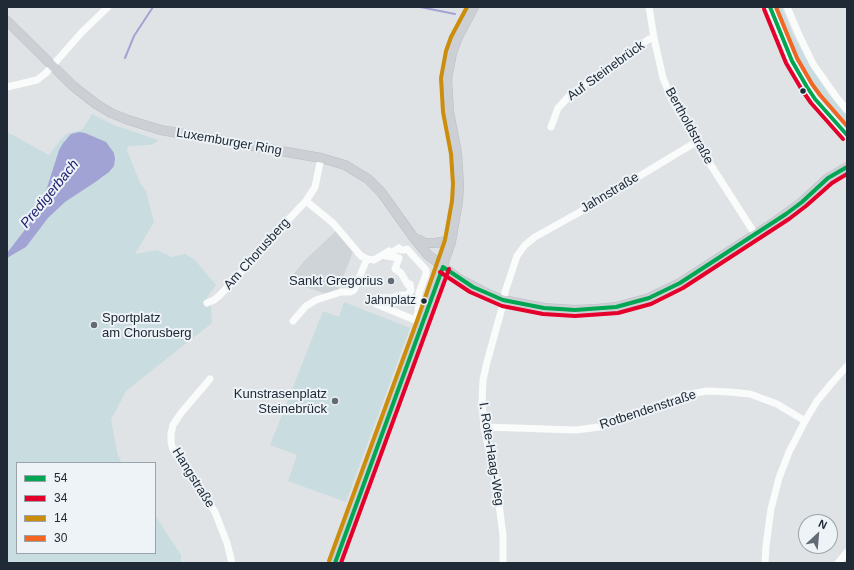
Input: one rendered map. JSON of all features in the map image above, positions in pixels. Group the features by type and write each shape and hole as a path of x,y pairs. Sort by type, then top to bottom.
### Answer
{"main road":[{"path":"336,563 443,267 454,231 459,184 457,153 449,112 447,79 452,53 457,39 474,7"},
{"name":"Luxemburger Ring","path":"7,21 73,86 96,104 128,120 161,130 321,158 345,165 368,179 381,192 428,255 443,267"},
{"path":"443,267 473,287 503,300 544,308 576,310 597,309 623,305 649,298 680,283 786,214 802,202 828,178 847,167"},
{"path":"414,238 426,243 436,243 446,241 454,231"}],"street":[{"path":"7,87 37,80 52,66 82,32 108,7"},
{"name":"Bertholdstraße","path":"649,7 654,38 664,78 672,100 696,142 755,234"},
{"path":"770,7 792,61 807,87 847,135"},
{"path":"787,7 813,64 847,110"},
{"name":"Auf Steinebrück","path":"551,127 558,108 571,94 649,39 654,38"},
{"name":"Jahnstraße","path":"503,300 517,256 525,245 535,237 696,142"},
{"name":"Am Chorusberg","path":"207,303 219,296 257,252 306,201 315,187 321,158"},
{"path":"306,201 333,223 357,252 367,259 374,260 394,248"},
{"path":"399,248 401,250 407,249 415,258 426,270 419,293 418,313 416,320 376,304 378,298 391,298 403,295 404,298 411,291 410,284 408,285 401,273 395,268 399,258 386,256 399,248"},
{"path":"293,321 306,306 316,300 341,292 350,292 354,290 367,259"},
{"name":"I. Rote-Haag-Weg","path":"502,563 503,535 496,482 484,427 482,403 483,380 503,300"},
{"path":"765,563 768,531 779,478 789,452 804,421 826,390 847,366"},
{"name":"Hangstraße","path":"210,379 177,419 170,434 173,450 215,512 227,543 232,563"},
{"name":"Rotbendenstraße","path":"484,427 576,430 599,427 685,395 707,391 750,394 777,404 804,421"},
{"path":"838,563 847,552"}],"shaded area":[{"path":"772,7 782,7 790,28 805,57 827,92 847,116 847,129 828,109 808,83 794,59"},
{"path":"92,114 114,125 158,140 150,145 128,146 127,150 140,183 146,191 154,222 135,254 157,250 172,257 185,254 195,260 216,285 207,297 211,307 212,323 126,391 111,420 118,456 121,462 16,462 16,554 156,554 156,517 181,555 181,563 7,563 7,258 26,247 48,218 65,202 105,176 66,138 59,150 42,203 27,227 7,253 7,132 49,155 60,140 68,133 82,130"},
{"path":"337,230 353,252 338,290 326,294 288,281 305,260"},
{"name":"Kunstrasenplatz Steinebrück","path":"344,302 410,328 346,502 288,481 297,455 270,445 323,311 339,317"}],"water":[{"path":"79,132 106,142 114,153 114,166 97,181 65,202 48,218 26,247 7,258 7,253 27,227 42,203 59,150 63,143 71,134"}],"waterway":[{"name":"Predigerbach","path":"125,58 134,36 153,7"},
{"path":"420,7 455,14"}],"transit line":[{"name":"14","path":"329,561 445,240 452,201 453,184 451,154 443,112 441,78 446,51 451,37 467,7"},
{"name":"54","path":"770,7 792,61 807,87 815,99 847,135"},
{"name":"30","path":"776,7 797,58 812,84 847,126"},
{"name":"34","path":"764,9 786,63 802,90 811,103 843,139"},
{"name":"54","path":"443,267 473,287 503,300 544,308 575,310 616,307 649,298 680,283 786,214 802,202 828,178 847,167"},
{"name":"34","path":"440,272 470,292 502,306 543,314 575,316 618,313 651,304 683,288 789,219 832,183 847,174"},
{"name":"54","path":"335,563 443,267"},
{"name":"34","path":"341,563 449,269"}],"place":[{"name":"Sankt Gregorius","path":"391,281"},
{"name":"Jahnplatz","path":"424,301"},
{"name":"Sportplatz am Chorusberg","path":"94,325"},
{"name":"Kunstrasenplatz Steinebrück","path":"335,401"}]}
